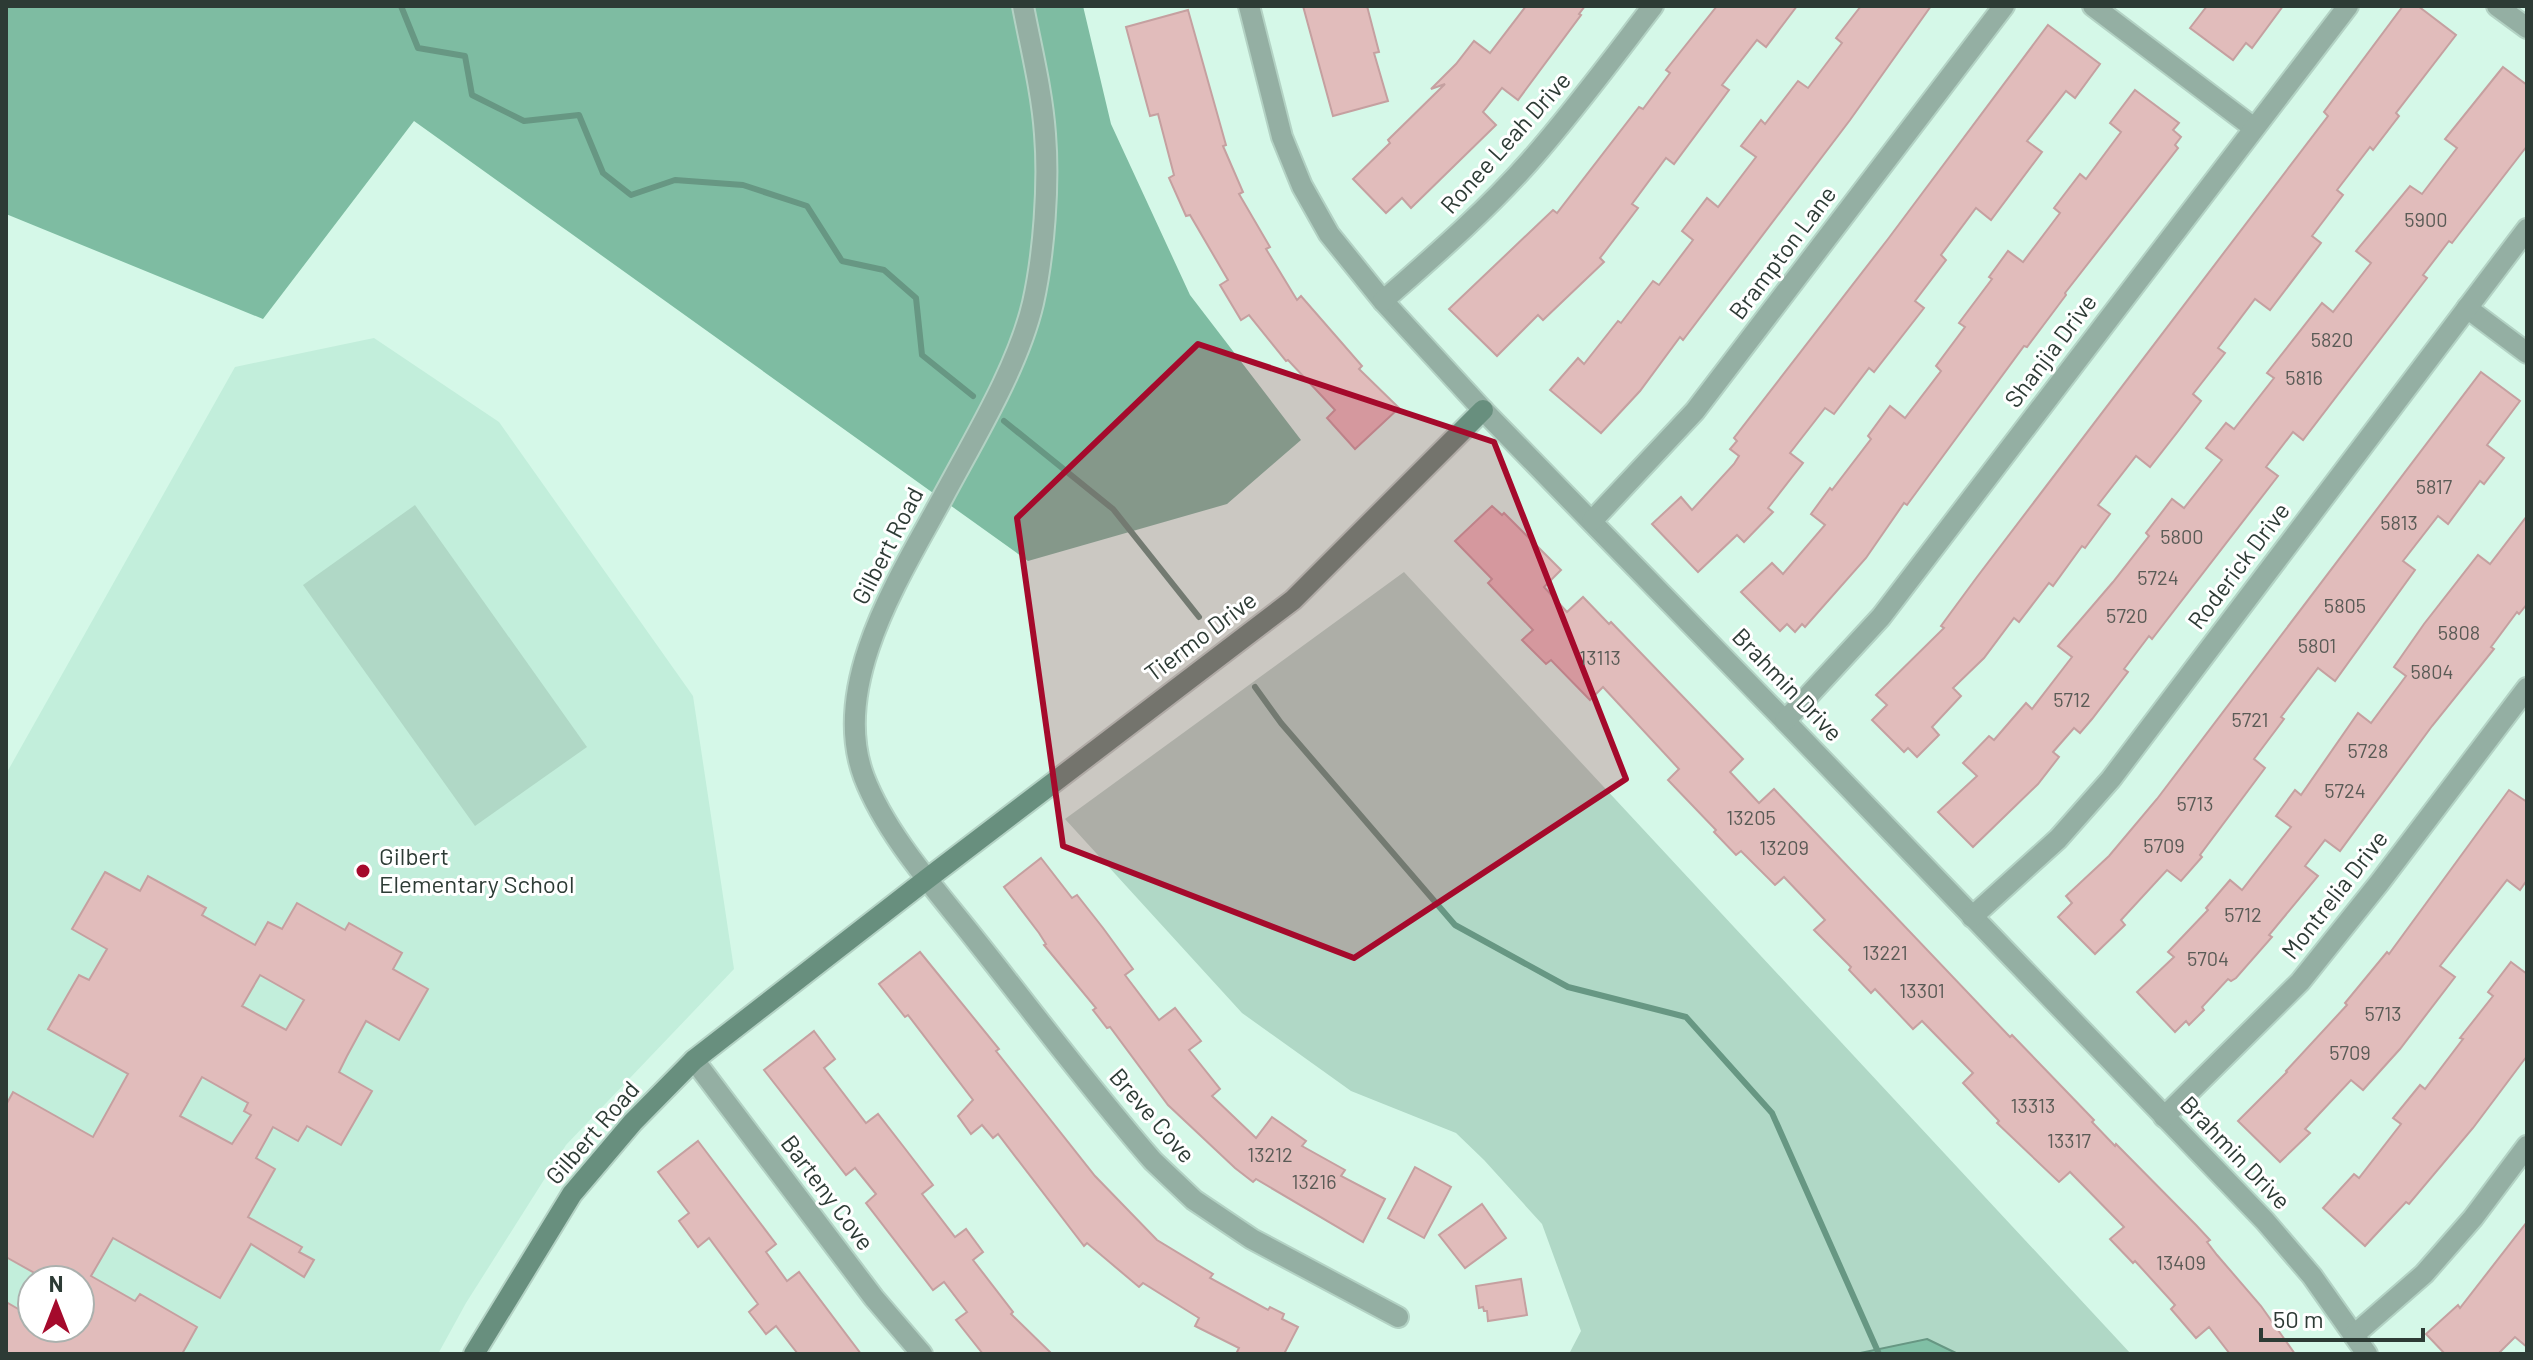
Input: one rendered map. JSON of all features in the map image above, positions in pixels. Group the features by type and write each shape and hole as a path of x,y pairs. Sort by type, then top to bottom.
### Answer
{"street":[{"name":"Gilbert Road","path":"474,1354 572,1194 633,1122 694,1060 927,879 880,810 863,774 856,732 859,682 874,631 899,573 942,499 1009,370 1033,302 1046,171 1045,133 1023,6"},
{"name":"Brahmin Drive","path":"1249,6 1282,137 1302,186 1329,234 1383,301 1483,410 2284,1243 2312,1276 2367,1354"},
{"name":"Ronee Leah Drive","path":"1383,301 1458,236 1529,162 1653,6"},
{"name":"Brampton Lane","path":"1592,521 1695,411 2004,6"},
{"path":"2093,6 2254,128"},
{"name":"Shanjia Drive","path":"1785,721 1881,617 2348,6"},
{"path":"2497,6 2527,28"},
{"name":"Roderick Drive","path":"1972,917 2058,839 2111,779 2527,229"},
{"path":"2467,308 2527,353"},
{"name":"Tiermo Drive","path":"927,879 1293,600 1483,410"},
{"name":"Montrelia Drive","path":"2164,1117 2300,982 2527,688"},
{"name":"Breve Cove","path":"927,879 1120,1123 1153,1161 1194,1200 1252,1239 1398,1317"},
{"name":"Barteny Cove","path":"694,1060 874,1298 922,1354"},
{"path":"2354,1335 2424,1274 2473,1218 2527,1146"}],"highlighted area":[{"path":"1198,344 1494,442 1626,779 1354,958 1063,846 1017,518"}],"shaded area":[{"path":"6,6 1083,6 1111,124 1190,295 1301,440 1227,504 1028,561 414,121 263,319 6,214"},
{"name":"Gilbert Elementary School","path":"374,338 499,422 693,696 734,969 566,1145 466,1303 438,1354 6,1354 6,774 235,367"},
{"path":"415,505 587,747 475,826 303,585"},
{"path":"1404,572 2131,1354 1958,1354 1927,1339 1860,1354 1569,1354 1581,1331 1542,1224 1484,1160 1456,1133 1351,1091 1242,1013 1065,819"},
{"path":"1927,1339 1958,1354 1860,1354 1860,1353"}],"building":[{"path":"1303,6 1367,6 1379,52 1374,53 1388,101 1333,116"},
{"path":"1526,6 1585,6 1518,100 1502,88 1483,112 1496,125 1411,208 1402,198 1386,213 1353,179 1445,84 1431,89 1474,41 1490,53"},
{"path":"1717,6 1797,6 1766,47 1757,40 1722,85 1729,90 1674,164 1666,158 1632,204 1638,208 1600,258 1604,262 1543,320 1538,315 1497,356 1449,309 1553,210 1557,213 1639,107 1643,109 1670,73 1666,70"},
{"path":"1861,6 1931,6 1850,120 1683,340 1680,337 1640,391 1601,433 1550,390 1578,358 1584,364 1653,281 1659,285 1693,240 1682,231 1707,198 1718,207 1756,157 1741,146 1761,120 1765,124 1798,81 1808,88 1842,43 1836,38"},
{"path":"2207,6 2283,6 2252,48 2246,43 2233,60 2190,28"},
{"path":"2403,6 2418,6 2456,35 2396,113 2399,116 2373,150 2370,147 2337,190 2343,195 2312,236 2321,243 2270,310 2255,299 2218,348 2225,353 2193,394 2201,401 2179,430 2150,467 2136,456 2098,505 2110,514 2085,548 2082,546 2053,586 2049,583 2019,622 2014,618 1984,658 1953,688 1961,696 1932,727 1939,735 1917,757 1908,748 1904,752 1872,720 1887,705 1876,695 1944,628 1941,626 1977,577 2328,116 2324,112"},
{"path":"1188,10 1226,145 1223,146 1243,192 1239,194 1270,247 1266,249 1297,300 1301,296 1362,366 1359,369 1399,408 1355,449 1327,418 1335,410 1286,361 1249,315 1241,320 1220,285 1228,280 1190,215 1186,216 1169,178 1174,175 1158,114 1150,116 1126,27"},
{"path":"2048,25 2100,64 2075,98 2066,91 2027,141 2042,152 1991,220 1976,208 1941,255 1946,260 1915,301 1924,308 1874,372 1869,368 1834,414 1825,408 1790,453 1803,463 1768,508 1773,512 1744,542 1737,535 1698,572 1652,524 1681,497 1692,510 1734,464 1739,456 1730,449 1737,441 1734,438"},
{"path":"2503,67 2527,85 2527,146 2452,243 2449,241 2423,275 2427,278 2303,440 2293,432 2266,467 2278,476 2152,639 2149,636 2124,669 2128,672 2092,719 2080,733 2074,728 2053,752 2059,757 2038,784 1973,847 1938,812 1977,776 1963,763 1989,736 1994,740 2026,703 2032,709 2072,657 2058,646 2149,536 2146,533 2172,499 2184,508 2222,460 2206,448 2226,423 2234,429 2274,378 2267,373 2322,303 2333,312 2371,263 2356,251 2410,186 2422,194 2457,148 2445,139"},
{"path":"2135,90 2179,123 2173,130 2181,137 2175,145 2178,148 2027,347 2024,346 1907,505 1904,503 1866,558 1805,627 1802,624 1795,632 1787,624 1780,631 1741,592 1772,563 1783,574 1825,525 1811,514 1871,439 1868,436 1890,406 1905,418 1941,371 1936,366 1965,327 1959,323 1992,279 1989,277 2008,251 2023,262 2060,213 2054,208 2080,174 2086,179 2121,132 2110,123"},
{"path":"2481,372 2520,401 2487,445 2504,458 2484,484 2480,481 2448,524 2438,516 2403,561 2415,570 2335,681 2318,668 2254,759 2265,768 2200,855 2202,857 2181,881 2167,870 2121,920 2125,925 2095,954 2058,917 2072,903 2066,896 2109,856 2157,799"},
{"path":"1492,506 1502,515 1504,513 1561,570 1544,587 1567,612 1583,597 1609,624 1611,622 1743,759 1730,772 1759,803 1774,789 2010,1037 2012,1035 2094,1120 2092,1122 2115,1146 2196,1225 2295,1354 2230,1354 2209,1327 2196,1338 2171,1309 2175,1305 2110,1239 2124,1227 2070,1172 2059,1182 1997,1123 1999,1121 1963,1083 1973,1073 1922,1021 1913,1029 1875,989 1871,993 1849,970 1851,967 1814,930 1825,920 1784,877 1775,885 1741,851 1736,855 1668,780 1679,769 1603,687 1590,700 1551,660 1546,664 1522,640 1533,630 1488,583 1492,579 1455,541"},
{"path":"2527,516 2527,604 2519,614 2517,612 2491,647 2494,649 2432,726 2340,851 2325,840 2305,866 2318,876 2269,935 2272,937 2236,978 2228,979 2189,1025 2186,1021 2175,1032 2137,992 2174,957 2168,952 2208,910 2206,908 2230,880 2242,890 2291,827 2276,816 2295,790 2301,795 2358,713 2371,723 2406,676 2394,667 2424,624 2478,555 2490,564"},
{"path":"2509,790 2527,802 2527,880 2520,890 2507,880 2440,966 2455,977 2400,1049 2363,1090 2351,1080 2305,1129 2310,1133 2280,1162 2238,1121 2287,1072 2347,1005 2345,1003 2387,952 2389,954"},
{"path":"1041,858 1072,898 1077,895 1133,969 1125,975 1159,1020 1175,1008 1201,1041 1189,1050 1220,1089 1212,1096 1256,1138 1272,1117 1306,1141 1302,1146 1345,1170 1341,1176 1385,1199 1363,1242 1256,1179 1253,1182 1168,1105 1110,1027 1107,1028 1093,1010 1096,1008 1044,945 1039,933 1004,887"},
{"path":"105,872 140,891 148,876 206,908 202,915 255,945 268,922 282,929 297,903 345,930 349,923 402,953 393,969 428,989 399,1040 366,1021 339,1072 372,1091 341,1145 307,1126 298,1141 273,1127 256,1158 275,1169 248,1217 302,1247 299,1252 314,1260 304,1277 251,1244 220,1298 113,1238 96,1267 96,1264 18,1264 6,1257 6,1105 13,1092 93,1137 128,1074 48,1029 79,975 89,980 107,949 72,929","holes":["260,975 304,1000 286,1030 242,1006","202,1077 248,1103 244,1111 251,1115 232,1144 180,1116"]},
{"path":"920,952 999,1049 996,1051 1095,1176 1157,1240 1213,1274 1210,1278 1268,1310 1270,1307 1284,1314 1282,1319 1298,1327 1284,1354 1236,1354 1239,1348 1195,1326 1199,1318 1143,1283 1139,1287 1087,1243 1084,1246 998,1134 993,1138 982,1125 971,1134 958,1116 973,1100 908,1015 905,1017 879,984"},
{"path":"2511,962 2527,974 2527,1056 2473,1128 2409,1204 2406,1202 2365,1246 2323,1208 2354,1174 2359,1178 2401,1124 2393,1118 2420,1085 2425,1089 2463,1039 2460,1038 2493,996 2488,992"},
{"path":"814,1031 835,1059 824,1068 866,1123 878,1114 933,1185 922,1194 955,1237 966,1229 983,1252 973,1260 1013,1312 1011,1314 1052,1354 983,1354 956,1320 967,1312 944,1282 933,1290 866,1203 876,1194 855,1168 846,1175 764,1070"},
{"path":"698,1141 776,1244 766,1252 787,1281 799,1272 861,1354 798,1354 776,1326 766,1334 749,1312 758,1304 709,1238 698,1247 679,1221 689,1213 658,1172"},
{"path":"1415,1167 1451,1187 1424,1238 1388,1218"},
{"path":"1482,1204 1506,1238 1465,1268 1439,1235"},
{"path":"2527,1222 2527,1347 2515,1337 2498,1354 2445,1354 2426,1334 2458,1305 2460,1308"},
{"path":"96,1279 135,1301 140,1294 197,1327 182,1354 6,1354 6,1302 16,1308 16,1344 96,1344"},
{"path":"1521,1279 1527,1315 1488,1321 1487,1311 1479,1308 1476,1286"}],"waterway":[{"path":"401,6 418,48 465,56 472,95 524,121 579,115 603,173 631,195 675,180 743,185 807,206 842,261 884,270 916,298 922,355 973,396"},
{"path":"1004,421 1113,509 1199,617"},
{"path":"1255,687 1281,723 1455,925 1568,987 1686,1017 1772,1113 1879,1354"}],"place":[{"name":"Gilbert Elementary School","path":"363,871"}]}
